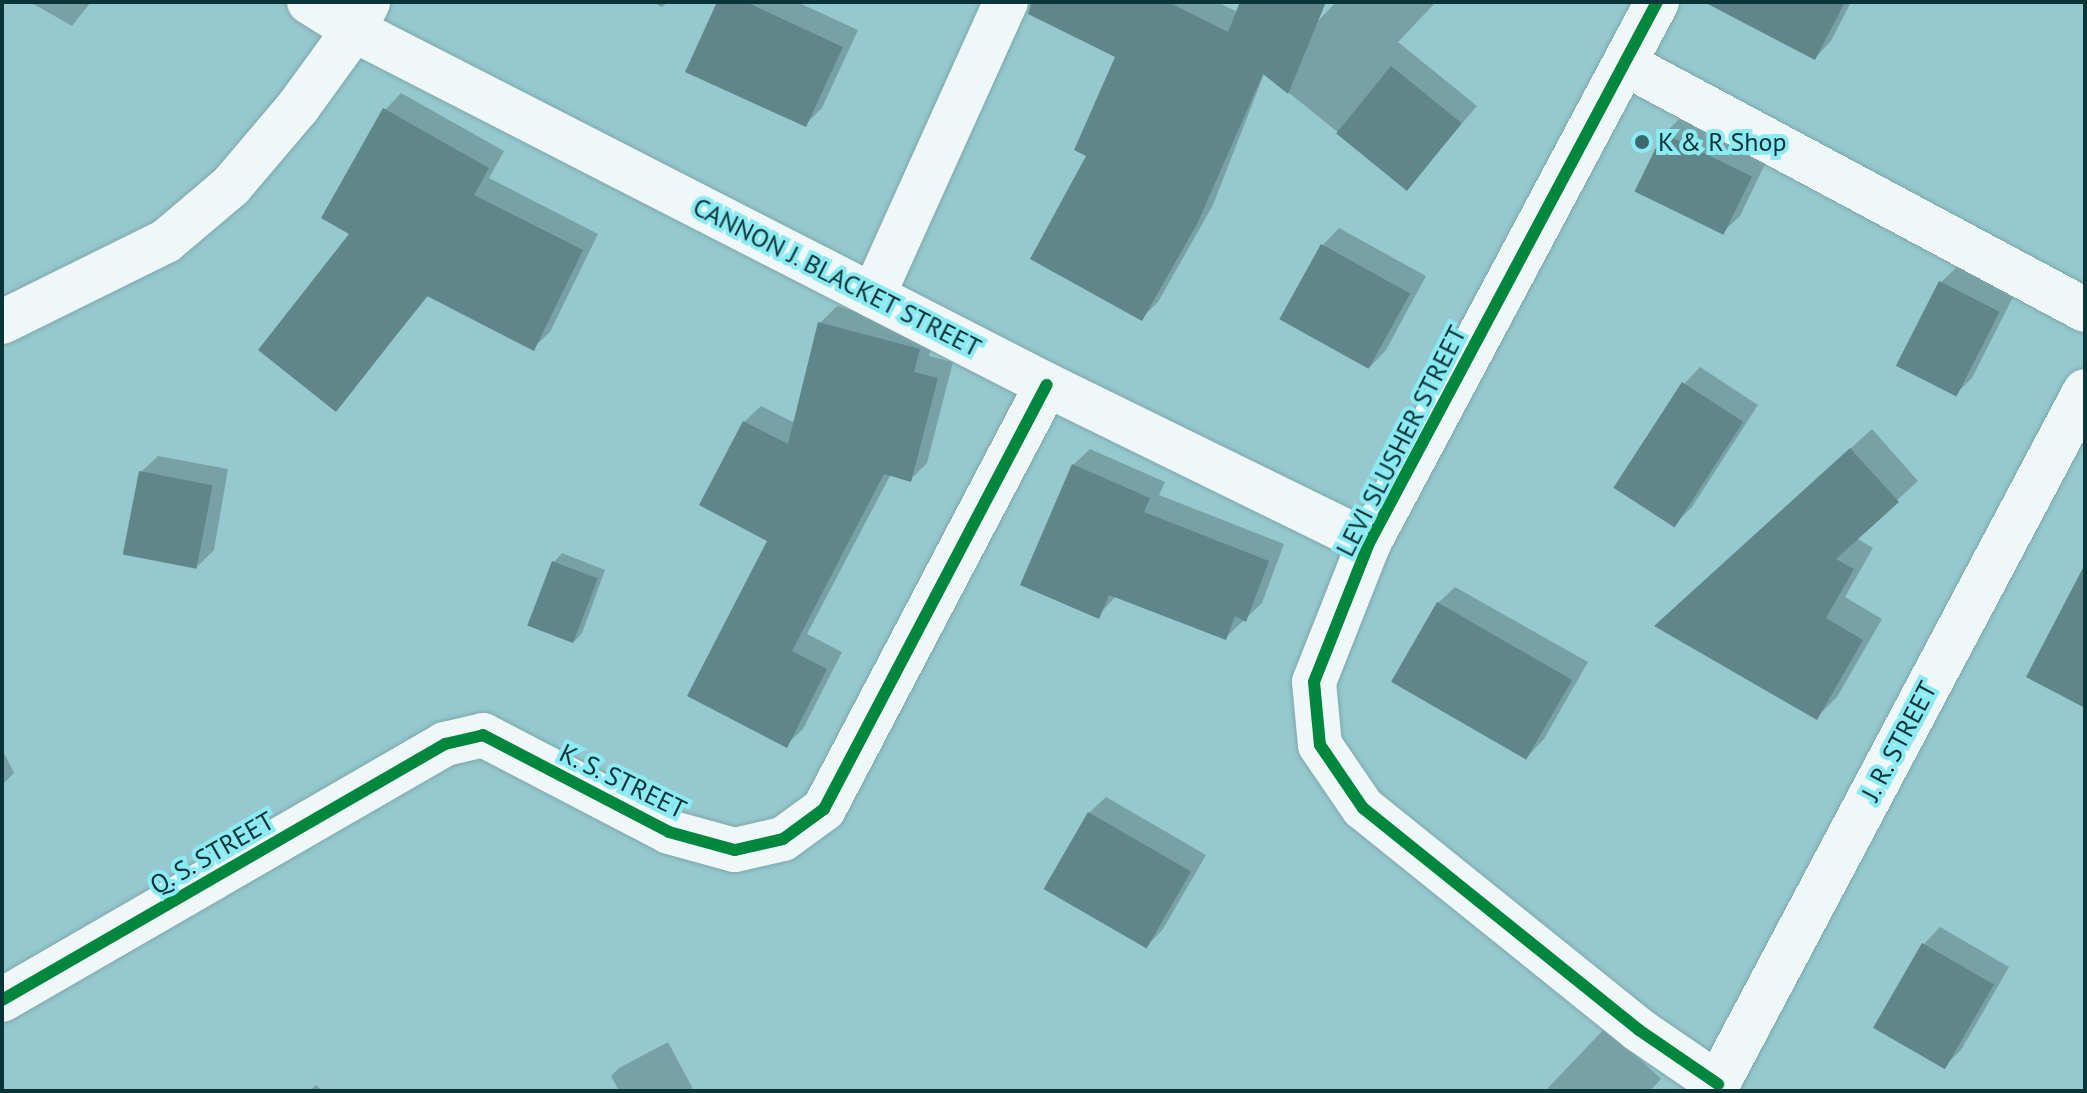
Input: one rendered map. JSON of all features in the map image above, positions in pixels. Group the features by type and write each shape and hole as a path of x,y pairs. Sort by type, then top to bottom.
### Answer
{"street":[{"name":"CANNON J. BLACKET STREET","path":"309,2 361,16 873,296 1369,543"},
{"path":"873,296 1006,2"},
{"name":"LEVI SLUSHER STREET","path":"1657,2 1627,65 1369,543 1314,682 1320,745 1363,808 1639,1030 1716,1087"},
{"path":"2,322 166,241 231,186 361,16"},
{"path":"1627,65 2085,310"},
{"name":"K. S. STREET","path":"445,744 483,735 669,832 735,850 783,839 824,809 1047,385"},
{"name":"J. R. STREET","path":"1716,1087 2085,391"},
{"name":"Q. S. STREET","path":"2,1000 445,744"}],"building":[{"path":"717,2 746,2 843,47 806,127 685,72"},
{"path":"1031,2 1168,2 1228,32 1240,2 1326,2 1288,94 1263,74 1197,224 1142,321 1030,259 1086,156 1074,150 1115,57 1028,14"},
{"path":"1704,2 1845,2 1815,60"},
{"path":"1391,66 1462,123 1407,191 1336,134"},
{"path":"383,108 489,168 474,195 583,250 534,351 427,296 336,412 258,350 349,234 321,218"},
{"path":"1663,133 1752,176 1723,235 1635,191"},
{"path":"1321,244 1410,293 1369,369 1279,319"},
{"path":"1939,281 2000,312 1956,397 1896,366"},
{"path":"818,322 920,349 914,372 938,378 911,482 884,474 792,651 827,669 787,748 687,696 767,541 699,505 743,421 788,444"},
{"path":"1682,382 1743,422 1675,527 1613,488"},
{"path":"1850,448 1899,502 1836,559 1854,569 1826,618 1863,640 1817,720 1654,626"},
{"path":"1072,464 1150,498 1144,512 1269,561 1246,622 1235,616 1226,640 1109,595 1099,619 1020,585"},
{"path":"139,471 213,485 196,569 123,554"},
{"path":"552,561 598,579 573,643 527,625"},
{"path":"2085,564 2085,708 2026,677"},
{"path":"1437,602 1572,680 1526,760 1391,682"},
{"path":"1088,812 1191,872 1147,949 1044,889"},
{"path":"1922,943 1994,984 1945,1069 1873,1028"}],"cycle path":[{"path":"1657,2 1369,543 1314,682 1320,745 1363,808 1639,1030 1718,1084"},
{"path":"2,1000 445,744 483,735 669,832 735,850 783,839 824,809 1047,385"}],"place":[{"name":"K & R Shop","path":"1642,142"}]}
